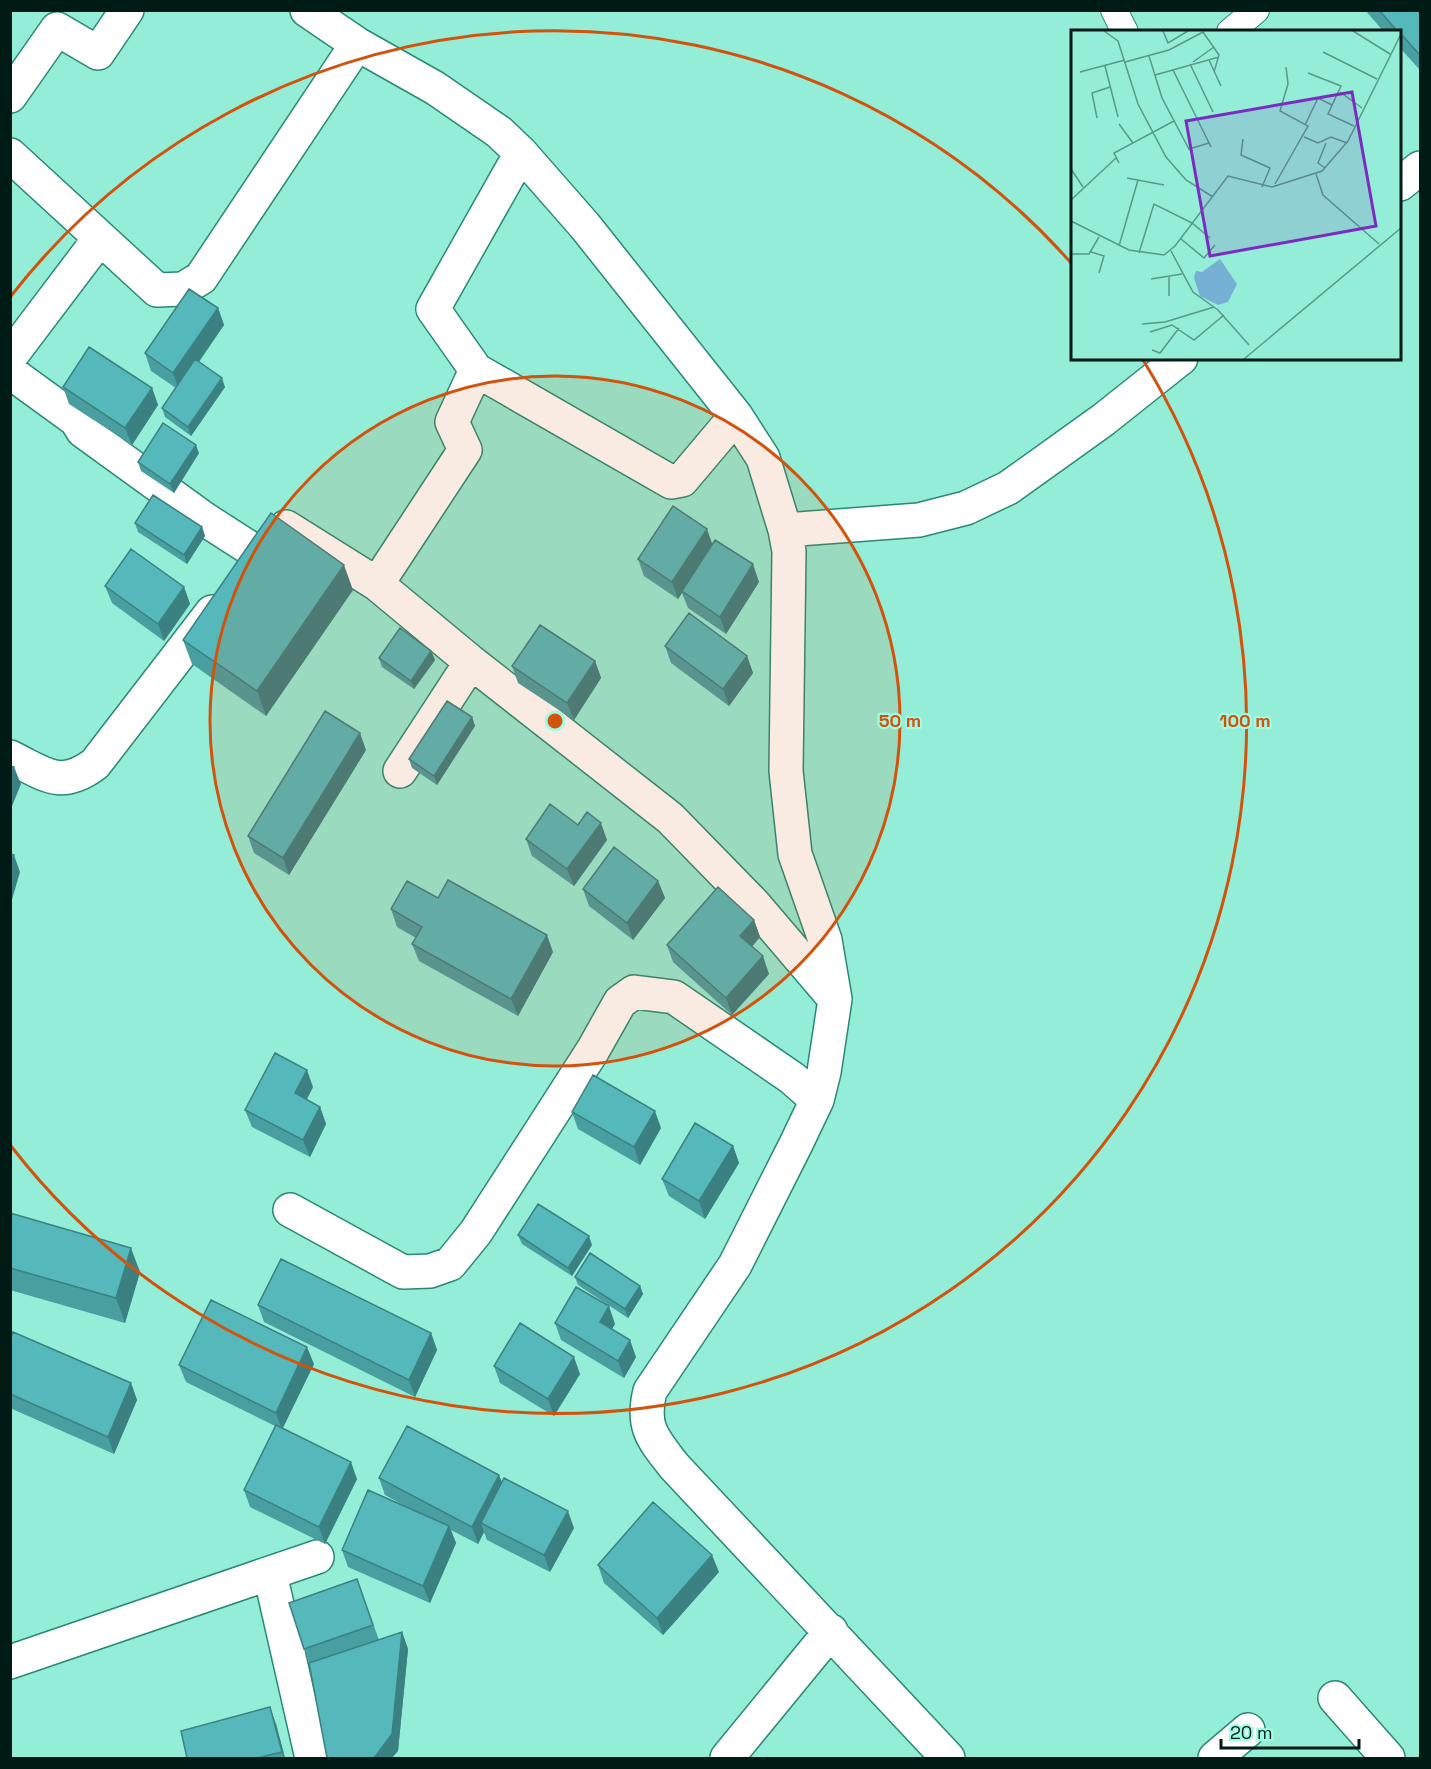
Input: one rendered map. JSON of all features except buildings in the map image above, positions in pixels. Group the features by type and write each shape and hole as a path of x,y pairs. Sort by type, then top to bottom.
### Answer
{"street":[{"path":"10,96 57,29 98,53 127,10"},
{"path":"307,10 357,44 435,88 499,132 521,153 585,226 736,416 763,458 785,530 789,551 786,771 795,854 825,940 835,999 824,1072 817,1100 775,1189 735,1265 650,1391 645,1412 649,1431 674,1466 948,1758"},
{"path":"10,155 157,290 183,290 201,278 357,44"},
{"path":"521,153 433,309 476,370 671,482 682,480 736,416"},
{"path":"1401,183 1420,168"},
{"path":"10,357 100,238"},
{"path":"785,530 919,520 966,508 1008,488 1103,420 1178,360"},
{"path":"377,584 465,450 452,422 476,370"},
{"path":"10,372 76,420 83,431 206,520 256,552"},
{"path":"10,758 48,775 68,780 95,764 278,522 377,584 471,662 670,818 753,903 835,999"},
{"path":"400,771 471,662"},
{"path":"290,1210 404,1272 430,1271 450,1264 476,1232 620,1002 634,992 674,997 792,1078 817,1100"},
{"path":"10,1662 317,1557"},
{"path":"270,1574 312,1758"},
{"path":"727,1758 831,1631"},
{"path":"1335,1698 1388,1758"},
{"path":"1215,1758 1248,1730"}],"lane":[{"path":"1114,10 1124,30"},
{"path":"1232,30 1256,10"}]}
